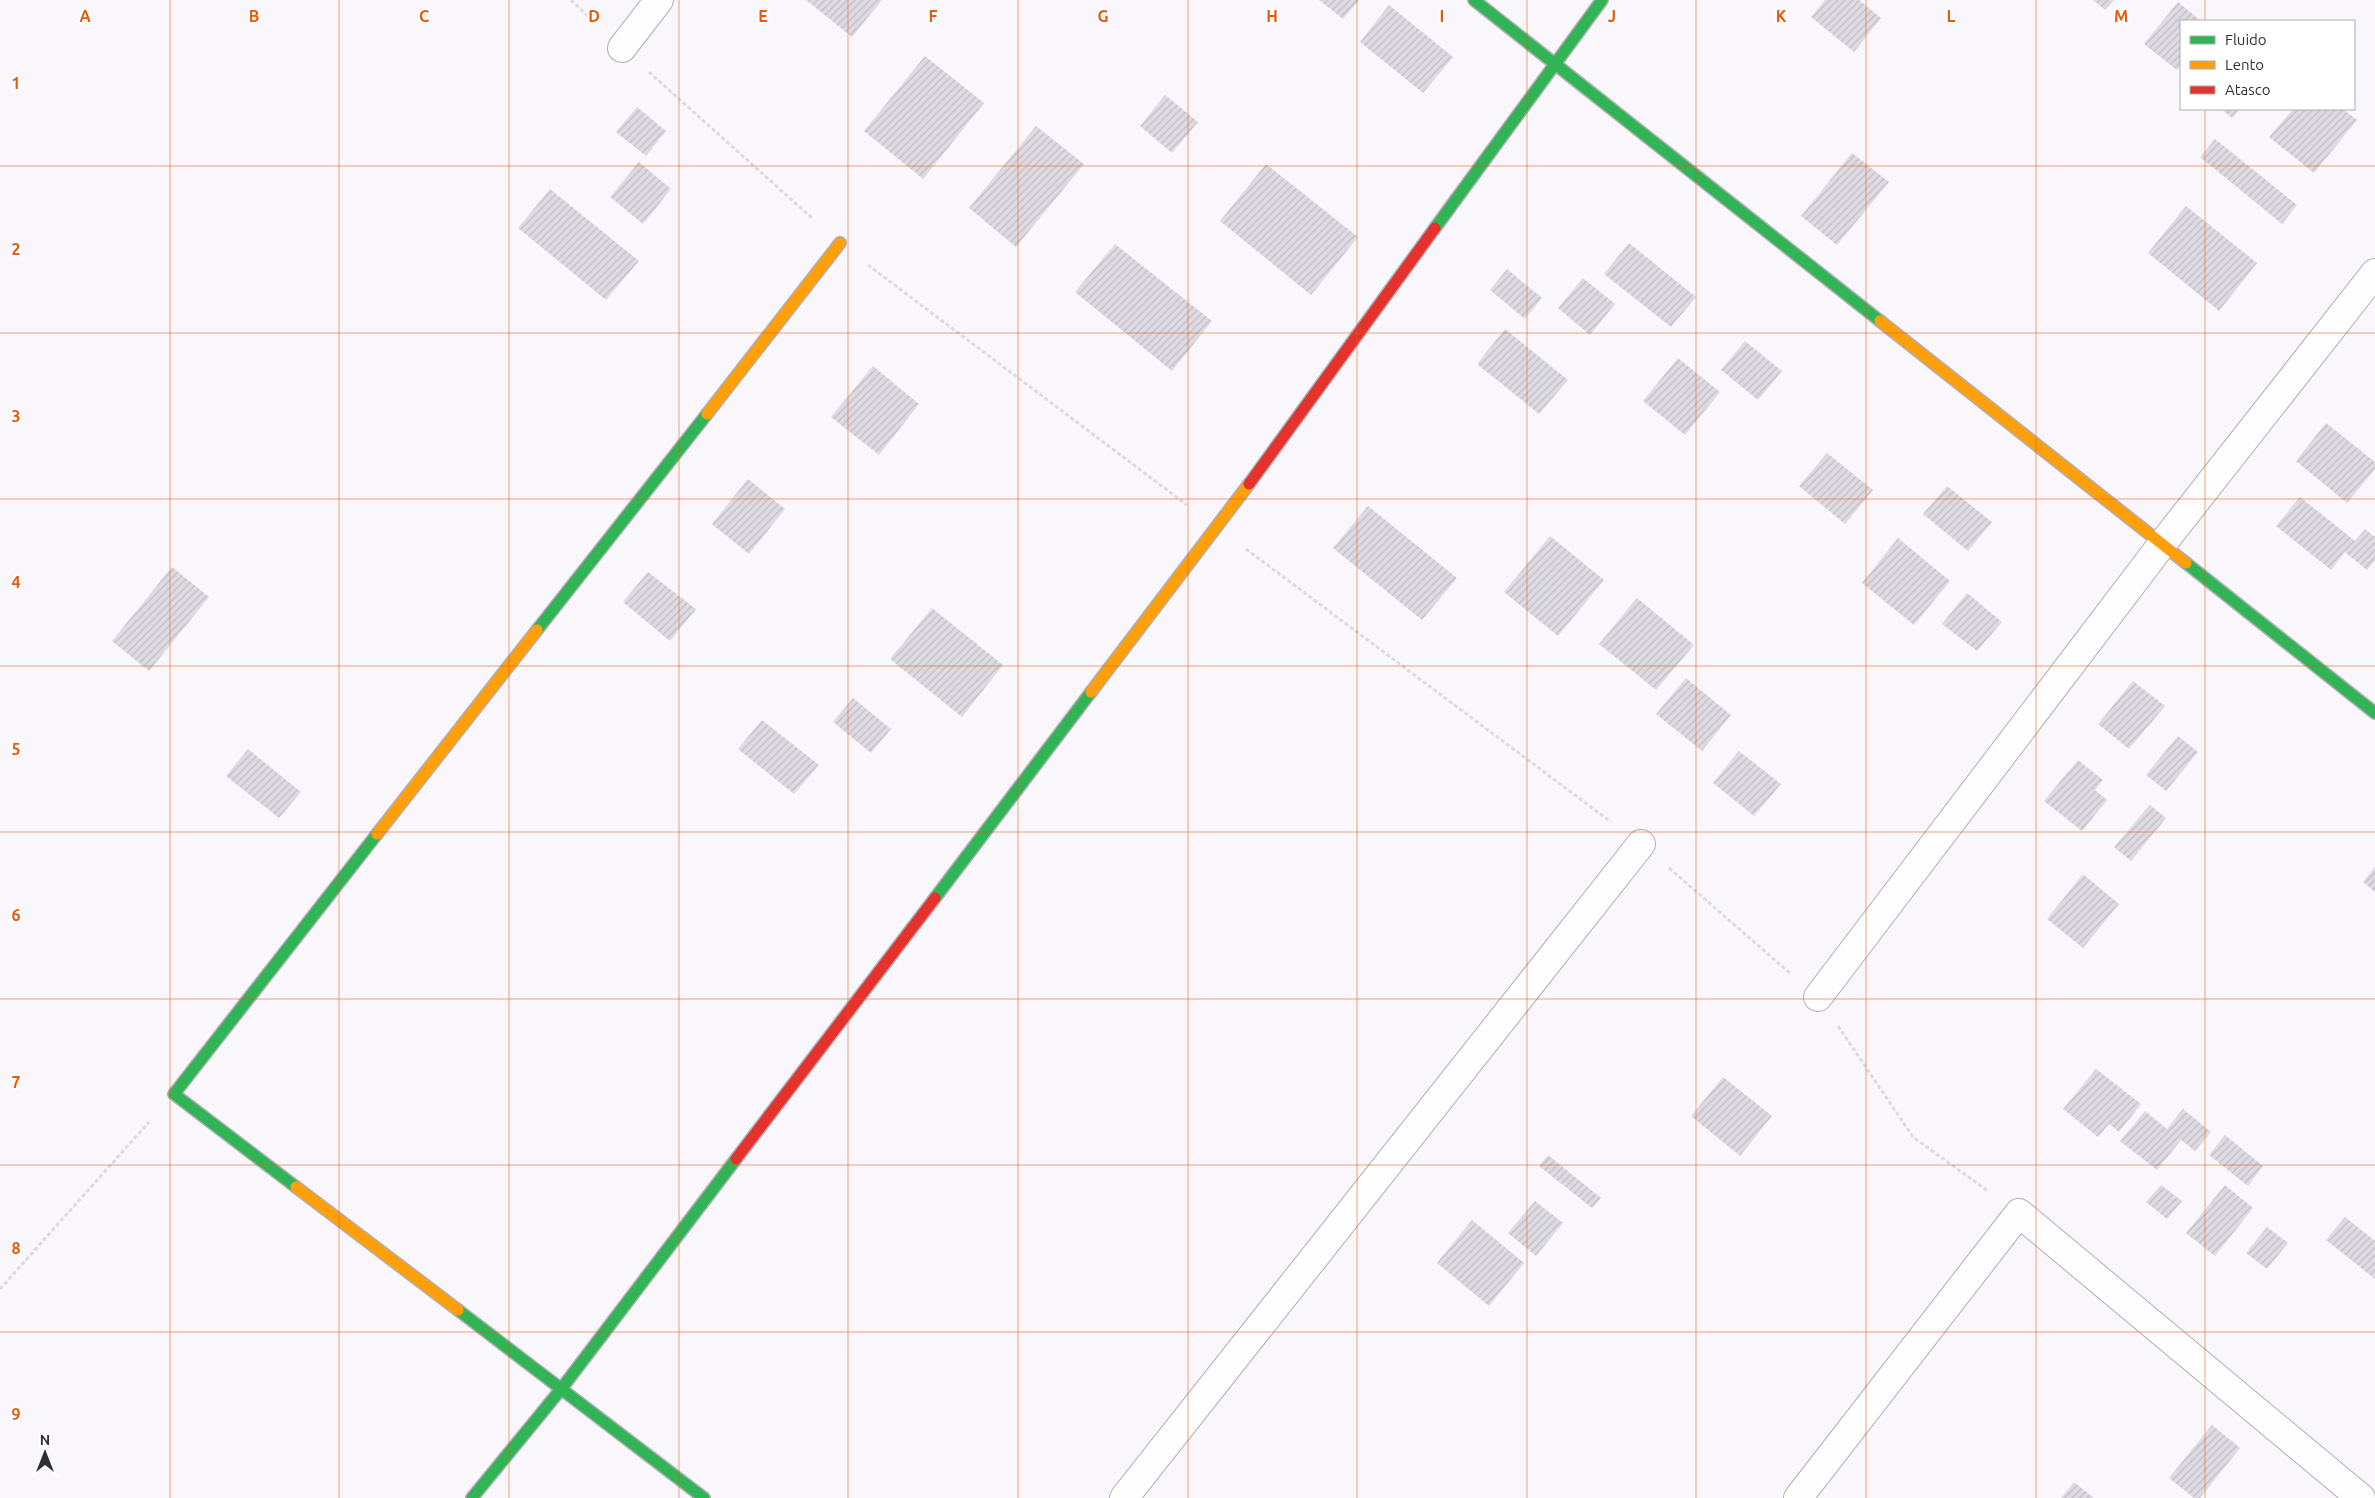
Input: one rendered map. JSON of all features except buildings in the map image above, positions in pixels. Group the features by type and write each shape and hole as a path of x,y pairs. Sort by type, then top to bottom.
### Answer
{"street":[{"path":"622,48 659,0"},
{"path":"1474,0 2163,543 2375,713"},
{"path":"472,1498 562,1388 1216,528 1602,0"},
{"path":"704,1498 174,1094 840,243"},
{"path":"1818,998 2163,543 2375,273"},
{"path":"1124,1498 1641,844"},
{"path":"1798,1498 2019,1213 2361,1498"}],"path":[{"path":"571,0 840,243 1216,528 1641,844 1818,998 1913,1137 2019,1213"},
{"path":"0,1289 174,1094"}],"traffic: fast":[{"path":"1474,0 1880,321"},
{"path":"1435,228 1602,0"},
{"path":"537,630 707,414"},
{"path":"2186,563 2375,713"},
{"path":"935,898 1091,692"},
{"path":"296,1187 174,1094 377,834"},
{"path":"472,1498 562,1388 736,1159"},
{"path":"458,1310 704,1498"}],"traffic: slow":[{"path":"707,414 840,243"},
{"path":"1880,321 2186,563"},
{"path":"1091,692 1249,484"},
{"path":"377,834 537,630"},
{"path":"296,1187 458,1310"}],"traffic: jam":[{"path":"1249,484 1435,228"},
{"path":"736,1159 935,898"}]}
